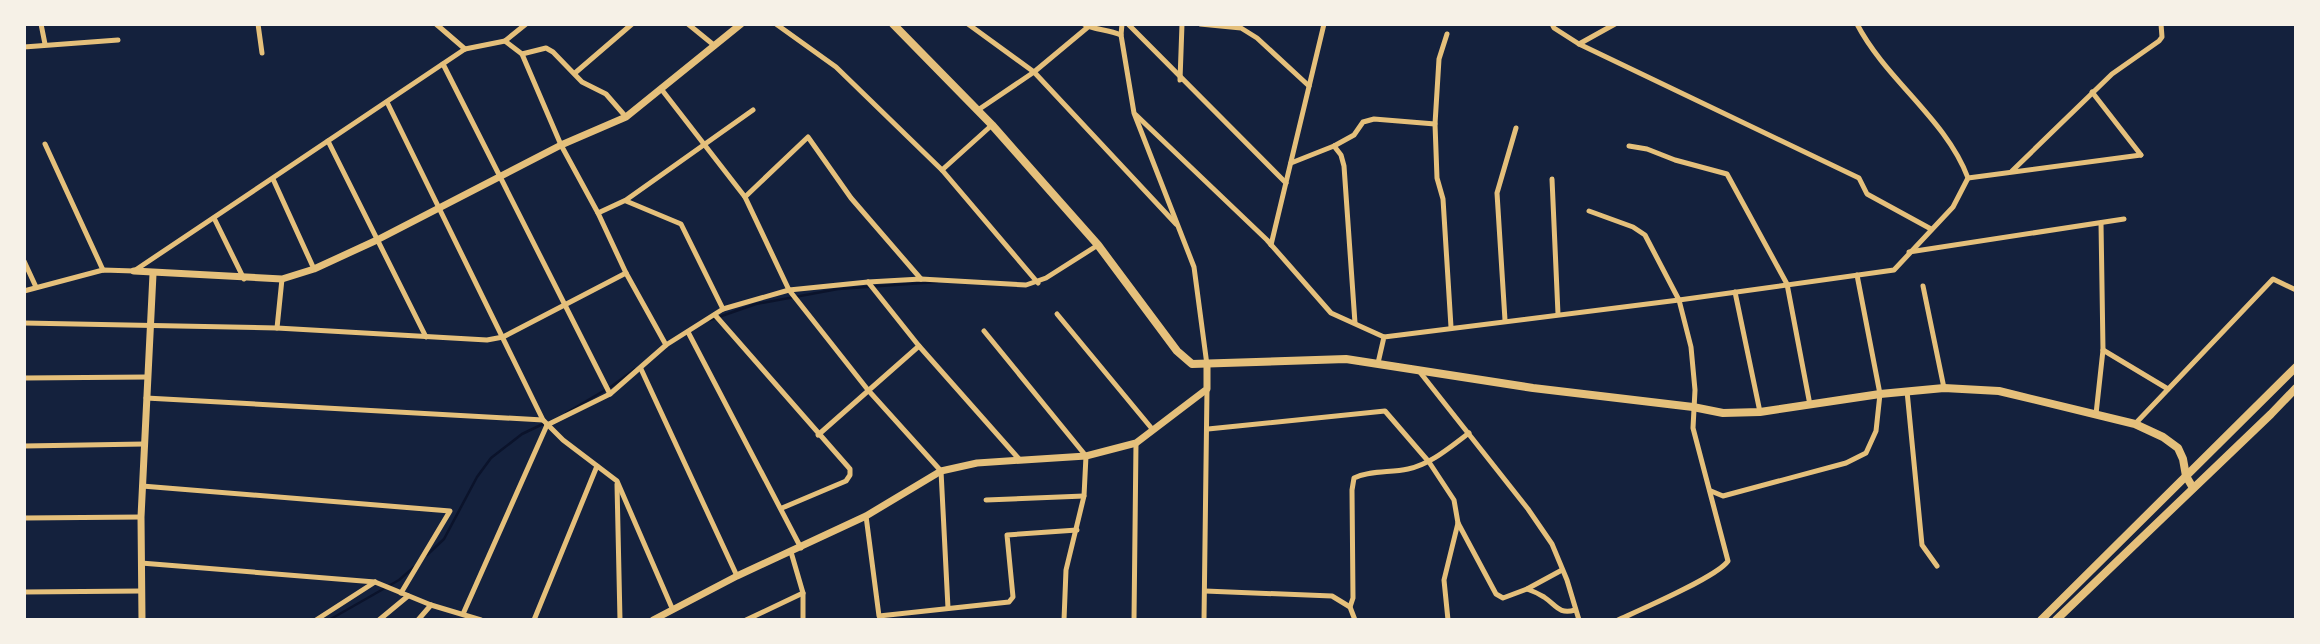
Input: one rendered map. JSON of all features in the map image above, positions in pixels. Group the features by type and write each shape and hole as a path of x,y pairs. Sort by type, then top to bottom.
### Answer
{"main road":[{"path":"893,24 992,125 1098,245 1177,351 1192,364 1346,359 1533,388 1723,413 1760,412 1880,394 1944,388 1999,391 2135,424 2163,436 2178,448 2186,476 2193,488"},
{"path":"2041,620 2295,367"},
{"path":"2056,620 2295,388"}],"street":[{"path":"41,24 45,44"},
{"path":"258,24 262,53"},
{"path":"436,24 465,49"},
{"path":"134,271 465,49 505,41 526,24"},
{"path":"575,73 632,24"},
{"path":"688,24 715,46"},
{"path":"24,291 103,270 282,279 314,269 377,240 561,145 626,117 741,24"},
{"path":"776,24 836,67 942,170 1038,283"},
{"path":"968,24 1034,72 1178,227"},
{"path":"1122,24 1121,35 1135,113 1194,267 1208,388 1204,620"},
{"path":"1128,24 1180,80 1286,183"},
{"path":"1180,80 1182,24"},
{"path":"1200,24 1241,28 1256,38 1309,86"},
{"path":"1271,245 1324,24"},
{"path":"1552,24 1579,44 1859,178 1867,194 1931,229"},
{"path":"1579,44 1615,24"},
{"path":"1135,113 1271,245 1331,313 1384,337 1894,270 1953,207 1968,178 1960,158 1857,24"},
{"path":"2012,171 2112,74 2159,41 2162,37 2161,24"},
{"path":"978,110 1034,72 1086,26 1107,29 1121,35"},
{"path":"1447,34 1438,60 1435,124 1437,178 1443,199 1451,327"},
{"path":"24,47 118,40"},
{"path":"505,41 522,54 561,145 666,345"},
{"path":"522,54 546,48 582,82 606,94 626,117"},
{"path":"443,64 610,394"},
{"path":"662,90 745,197 789,290 868,390 941,471 948,608"},
{"path":"1968,178 2141,155 2092,92"},
{"path":"387,102 545,422 617,481 672,608"},
{"path":"598,213 626,200 753,110"},
{"path":"1291,163 1334,146 1354,135 1363,122 1374,119 1435,124"},
{"path":"942,170 992,125"},
{"path":"1505,320 1497,192 1516,128"},
{"path":"745,197 808,138 851,198 921,279"},
{"path":"328,141 426,337"},
{"path":"45,144 103,270"},
{"path":"1334,146 1342,155 1344,166 1355,323"},
{"path":"1629,146 1727,174 1787,285 1811,406"},
{"path":"273,179 314,269"},
{"path":"1552,179 1558,314"},
{"path":"626,200 681,225 723,309"},
{"path":"1589,211 1645,234 1679,300 1691,347 1695,390 1693,428 1728,561 1724,567 1708,576 1618,620"},
{"path":"214,218 244,279"},
{"path":"1909,252 2124,219"},
{"path":"2096,414 2103,350 2101,223"},
{"path":"146,398 545,422 610,394 666,345 723,309 789,290 868,282 921,279 1026,285 1038,283 1098,245"},
{"path":"24,261 36,287"},
{"path":"24,323 277,328 487,340 503,337 626,273"},
{"path":"142,620 141,517 153,274"},
{"path":"1711,491 1723,496 1846,463 1866,453 1876,431 1880,394 1857,275"},
{"path":"277,328 282,279"},
{"path":"2135,424 2273,279 2295,290"},
{"path":"868,282 919,346 1019,459"},
{"path":"1923,286 1944,388"},
{"path":"1735,292 1760,412"},
{"path":"1057,314 1153,430"},
{"path":"715,315 846,464 850,475 846,481 782,508"},
{"path":"984,331 1086,456 1084,496 1066,570 1064,620"},
{"path":"688,332 801,548"},
{"path":"1378,363 1384,337"},
{"path":"818,435 919,346"},
{"path":"2103,350 2168,389"},
{"path":"1417,368 1528,509 1552,544 1579,620"},
{"path":"641,369 737,576"},
{"path":"24,378 147,377"},
{"path":"653,620 737,576 866,516 941,471 977,463 1086,456 1136,443 1208,388"},
{"path":"1907,391 1922,545 1937,566"},
{"path":"1208,429 1385,411 1429,461 1454,500 1458,523 1496,594 1503,598 1527,589 1562,570"},
{"path":"463,614 545,422"},
{"path":"1350,607 1353,598 1354,478 1364,473 1409,469 1429,461 1469,433"},
{"path":"1134,620 1136,443"},
{"path":"24,446 144,444"},
{"path":"534,620 597,466"},
{"path":"617,481 620,620"},
{"path":"142,486 450,511 401,593"},
{"path":"986,499 1084,496"},
{"path":"866,516 879,616 1012,600 1006,535 1077,530"},
{"path":"24,519 141,517"},
{"path":"1448,620 1444,580 1458,523"},
{"path":"791,552 803,593 803,620"},
{"path":"141,563 375,583 430,605 481,620"},
{"path":"316,620 375,583"},
{"path":"1527,589 1545,597 1560,611 1566,613 1575,610"},
{"path":"24,592 141,590"},
{"path":"1205,591 1332,596 1350,607 1355,620"},
{"path":"746,620 803,593"},
{"path":"379,620 408,596"},
{"path":"418,620 430,605"},
{"path":"1635,612 1638,620"}],"waterway":[{"path":"710,320 756,304 838,289 937,282"},
{"path":"566,413 635,369"},
{"path":"427,555 444,539 477,477 491,458 522,434 545,423"},
{"path":"329,620 399,580 414,567"}]}
